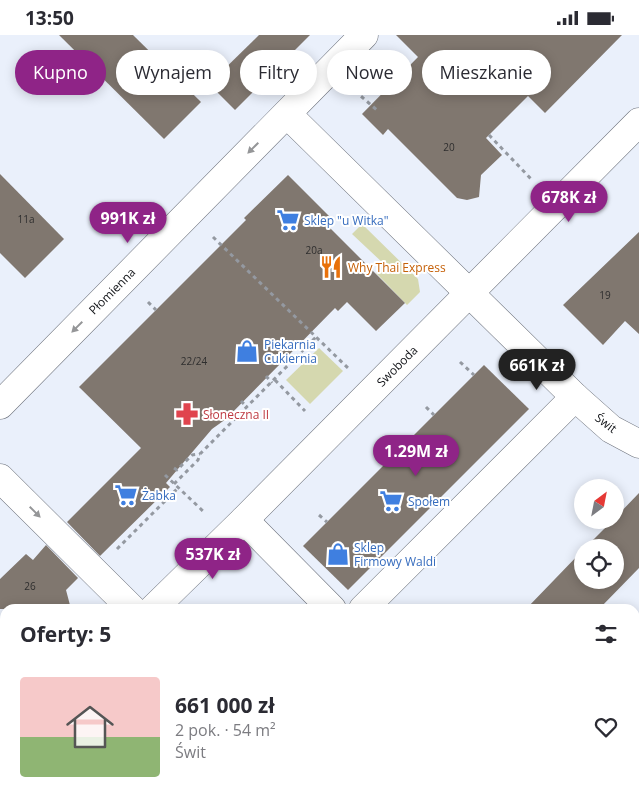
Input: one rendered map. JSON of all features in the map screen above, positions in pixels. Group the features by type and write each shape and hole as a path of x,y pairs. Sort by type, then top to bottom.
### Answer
{"street":[{"name":"Płomienna","path":"0,405 364,35"},
{"path":"287,114 469,293"},
{"name":"Swoboda","path":"158,604 639,122"},
{"name":"Świt","path":"469,293 574,397 611,429 639,444"},
{"path":"368,604 574,397"},
{"path":"0,478 127,604"},
{"path":"244,520 327,604"}],"path":[{"path":"365,99 378,111"},
{"path":"489,135 539,187"},
{"path":"211,235 352,372"},
{"path":"146,300 156,310"},
{"path":"174,484 198,460 200,454 316,337"},
{"path":"460,362 474,375"},
{"path":"266,376 309,415"},
{"path":"241,401 247,407"},
{"path":"426,407 434,415"},
{"path":"174,468 177,470 192,455 200,454"},
{"path":"164,475 208,516"},
{"path":"113,553 178,488"},
{"path":"319,515 326,523"}],"green space":[{"path":"362,224 418,279 420,292 407,305 376,273 384,264 352,234"},
{"path":"319,348 343,371 310,404 286,380"}],"building":[{"path":"59,35 133,35 148,50 116,50 116,91 106,82 106,50 74,50"},
{"path":"259,35 310,35 295,50 244,50"},
{"path":"396,35 622,35 545,113 528,96 486,138 502,155 481,175 479,197 467,200 457,198 388,129 383,135 362,114 381,95 412,95 412,63 418,57"},
{"path":"240,54 240,95 250,95 235,110 220,95 230,95 230,63"},
{"path":"120,95 194,95 201,102 164,139"},
{"path":"0,174 64,239 25,278 0,253"},
{"path":"288,175 334,221 328,226 405,303 376,331 347,302 338,311 335,308 226,419 212,429 166,483 170,487 100,556 67,522 141,448 79,387 246,220 244,218"},
{"path":"639,232 639,334 625,321 603,345 563,305"},
{"path":"484,365 529,409 348,590 303,546"},
{"path":"639,493 639,568 624,583 624,539 594,539 604,529 624,529 624,509"},
{"path":"46,545 78,578 66,590 70,604 0,604 0,579 26,554 33,560"},
{"path":"574,559 574,589 619,589 604,604 531,604"}],"place":[{"name":"Sklep \"u Witka\"","path":"288,220"},
{"name":"Why Thai Express","path":"331,267"},
{"name":"Piekarnia Cukiernia","path":"247,351"},
{"name":"Słoneczna II","path":"187,414"},
{"name":"Żabka","path":"126,495"},
{"name":"Społem","path":"391,501"},
{"name":"Sklep Firmowy Waldi","path":"338,554"}]}
